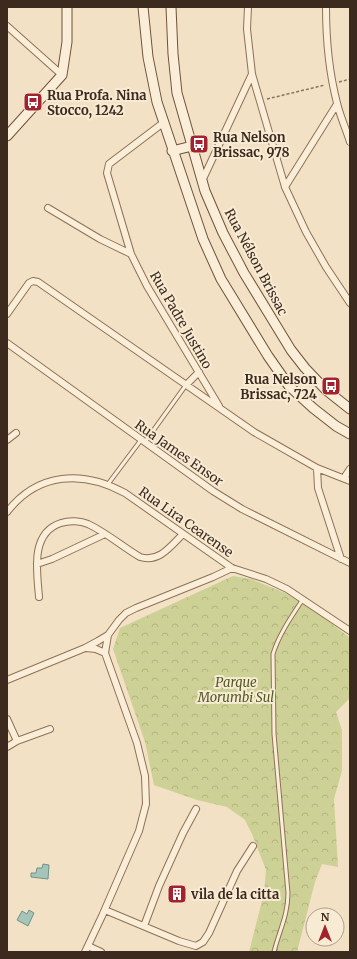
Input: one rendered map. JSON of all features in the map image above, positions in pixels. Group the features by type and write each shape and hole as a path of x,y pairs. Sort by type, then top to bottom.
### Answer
{"street":[{"path":"8,132 62,75 67,42 67,7"},
{"path":"143,7 148,57 156,102 202,239 221,279 268,356 289,386 313,408 336,426 350,434"},
{"name":"Rua Nélson Brissac","path":"171,7 177,93 202,181 223,233 244,273 291,350 305,368 326,390 350,409"},
{"path":"248,7 247,29 252,74 285,187 306,232 326,267 350,303"},
{"path":"326,7 329,53 333,83 337,104 350,142"},
{"path":"7,26 62,75"},
{"path":"202,181 252,74"},
{"path":"285,187 337,104"},
{"name":"Rua Padre Justino","path":"163,123 109,164 107,173 131,254 147,286 221,410 254,432 317,468 347,479"},
{"path":"172,150 192,146"},
{"path":"48,208 100,239 131,254"},
{"path":"7,314 30,283 34,281 38,282 221,410"},
{"name":"Rua James Ensor","path":"7,343 213,491 242,509 350,563"},
{"path":"186,385 199,372"},
{"path":"7,440 16,433"},
{"path":"317,468 318,488 341,559"},
{"path":"347,479 350,469"},
{"name":"Rua Lira Cearense","path":"7,511 26,492 46,482 59,479 79,478 95,480 108,484 125,493 232,568 266,579 287,589 350,631"},
{"path":"39,597 37,564 38,547 41,539 48,530 57,524 78,521 87,524 105,534 140,558 149,559 166,551 183,534"},
{"path":"37,564 52,559 105,534"},
{"path":"7,680 85,648 108,635 126,613 232,568"},
{"path":"85,952 139,831 146,804 145,776 137,743 105,653 108,635"},
{"path":"85,648 96,649 105,653"},
{"path":"7,719 17,741"},
{"path":"7,747 17,741 50,729"},
{"path":"144,926 159,886 196,809"},
{"path":"105,910 189,945 196,946 203,942 209,933 237,871 253,846"},
{"path":"88,946 101,952"}],"lane":[{"path":"108,484 186,385"},
{"path":"274,952 286,915 288,893 274,734 274,654 276,645 303,599"}],"path":[{"path":"259,101 350,79"}],"green space":[{"name":"Parque Morumbi Sul","path":"233,576 251,579 285,593 318,613 350,638 350,698 336,712 342,730 342,771 334,799 338,867 322,864 315,882 309,907 305,907 305,921 297,952 249,952 264,893 266,870 245,820 227,807 197,800 154,785 145,742 113,649 120,628"}],"water":[{"path":"43,864 49,865 48,879 31,877 31,873 36,873 37,868 42,868"},
{"path":"29,910 34,913 28,926 17,920 22,911 27,914"}],"place":[{"name":"Rua Profa. Nina Stocco, 1242","path":"33,102"},
{"name":"Rua Nelson Brissac, 978","path":"199,144"},
{"name":"Rua Nelson Brissac, 724","path":"331,386"},
{"name":"vila de la citta","path":"177,894"}]}
